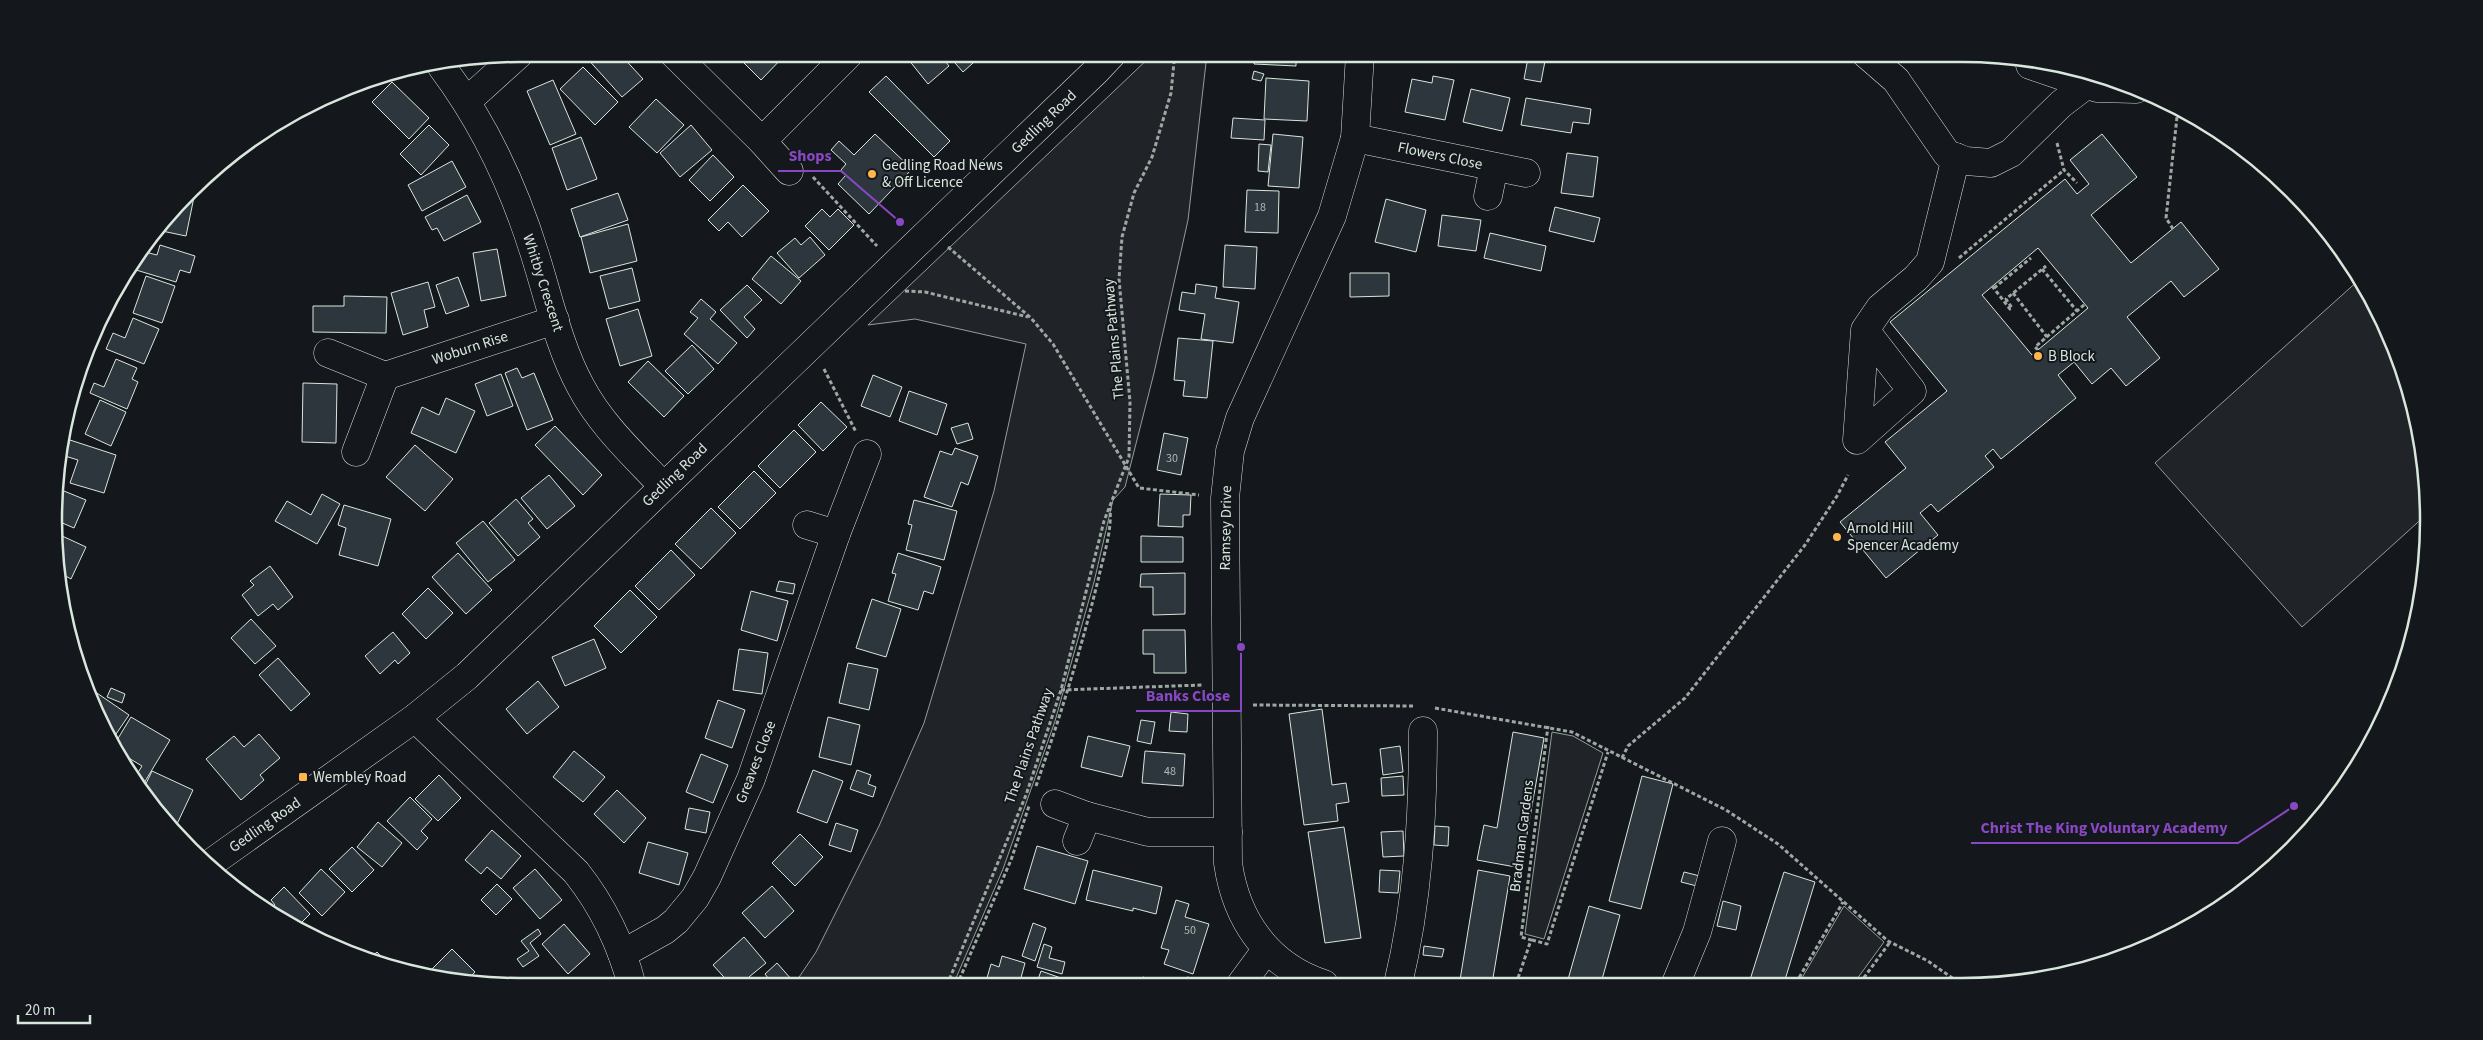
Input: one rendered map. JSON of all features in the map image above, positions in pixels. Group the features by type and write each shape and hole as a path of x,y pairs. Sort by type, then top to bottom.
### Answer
{"street":[{"path":"467,101 510,62"},
{"path":"682,62 789,171"},
{"path":"762,142 840,62"},
{"name":"Gedling Road","path":"214,861 415,718 481,662 1104,62"},
{"name":"Ramsey Drive","path":"1311,978 1292,969 1266,950 1257,940 1238,905 1228,864 1225,498 1230,451 1240,418 1332,216 1355,138 1360,62"},
{"path":"1875,62 1896,80 1947,154 1966,161 1991,163 2011,153 2061,104 2086,85"},
{"name":"Whitby Crescent","path":"443,69 467,101 483,128 518,208 571,367 589,402 619,440 663,486"},
{"path":"2042,69 2097,88 2114,88"},
{"name":"Flowers Close","path":"1355,138 1526,173"},
{"path":"1865,330 1880,308 1916,278 1930,262 1956,157"},
{"path":"1488,196 1494,167"},
{"name":"Woburn Rise","path":"385,376 555,320"},
{"path":"328,353 385,376 356,452"},
{"name":"Greaves Close","path":"622,954 665,930 676,921 695,898 707,877 751,779 836,534 867,454"},
{"path":"807,525 836,534"},
{"path":"1400,978 1405,956 1420,842 1427,761 1426,715"},
{"path":"415,718 576,872 592,893 609,922 630,978"},
{"path":"1041,797 1082,829 1160,833 1228,832"},
{"path":"1678,978 1721,872 1722,841"},
{"path":"1245,978 1266,950"}],"path":[{"name":"The Plains Pathway","path":"951,978 1026,794 1061,690 1104,521 1129,456 1130,402 1119,279 1122,237 1134,193 1152,157 1171,93 1174,62"},
{"path":"2173,229 2166,218 2177,116"},
{"path":"789,171 798,161 895,265"},
{"path":"1953,262 2064,170"},
{"path":"928,231 1031,318 1053,344 1140,488 1225,498"},
{"path":"2031,258 1993,287 2010,309 2012,308 2006,299 2044,268 2077,311"},
{"path":"869,289 925,292 1031,318"},
{"path":"2013,293 2047,337"},
{"path":"2038,350 2035,347 2085,304"},
{"path":"811,344 867,454"},
{"path":"1622,758 1628,746 1685,698 1805,545 1838,496 1848,475"},
{"name":"The Plains Pathway","path":"961,978 1011,860 1041,797 1112,522 1110,508"},
{"path":"1061,690 1227,695 1548,726 1572,732 1608,752 1726,810 1778,844 1890,942 1928,961 1952,978"},
{"name":"Bradman Gardens","path":"1531,940 1520,937 1548,726"},
{"path":"1518,978 1531,940 1547,944 1608,752"},
{"path":"1799,978 1843,902"},
{"path":"1864,978 1890,942"}],"shaded area":[{"path":"1145,62 1206,62 1188,220 1154,373 1125,487 1113,500 1094,582 1055,721 1003,869 956,978 798,978 816,952 879,826 924,723 994,491 1026,344 915,319 868,325"},
{"path":"2354,284 2386,345 2405,402 2417,460 2420,490 2420,520 2302,627 2155,463"},
{"path":"1552,732 1573,736 1603,753 1544,939 1525,934"},
{"path":"1844,906 1884,942 1858,978 1802,978"}],"building":[{"path":"590,62 627,62 643,79 622,97"},
{"path":"743,62 778,62 761,80"},
{"path":"910,62 946,62 949,66 928,84"},
{"path":"954,62 974,62 963,72"},
{"path":"1254,62 1296,62 1296,66 1254,64"},
{"path":"1527,62 1545,62 1541,82 1524,79"},
{"path":"583,67 618,102 595,125 560,89"},
{"path":"1254,71 1264,74 1261,81 1252,79"},
{"path":"886,76 950,141 934,157 869,92"},
{"path":"1433,76 1454,80 1445,120 1405,112 1412,79 1432,83"},
{"path":"1266,78 1309,81 1307,121 1264,119"},
{"path":"553,80 576,134 550,145 527,91"},
{"path":"392,82 429,118 409,139 372,102"},
{"path":"1471,89 1510,98 1502,131 1463,122"},
{"path":"1526,98 1591,109 1589,124 1573,122 1571,133 1521,125"},
{"path":"656,99 684,125 657,153 629,127"},
{"path":"1233,118 1265,120 1264,140 1231,138"},
{"path":"429,125 449,145 421,175 400,154"},
{"path":"691,125 712,150 680,177 660,153"},
{"path":"875,134 912,169 869,214 838,184 846,175 841,170 846,164 831,150 839,141 854,155"},
{"path":"1273,134 1303,137 1299,188 1268,186"},
{"name":"B Block","path":"2102,134 2137,177 2091,215 2131,263 2181,222 2219,269 2184,297 2171,281 2127,317 2160,358 2126,386 2111,368 2092,384 2074,362 2058,375 2076,398 2001,459 1993,449 1985,456 1994,467 1938,512 1931,504 1920,513 1938,535 1886,578 1840,522 1906,468 1885,442 1947,391 1890,322 2065,179 2077,194 2089,184 2070,160","holes":["2038,248 2088,308 2032,355 1982,295"]},
{"path":"581,137 597,179 567,190 552,148"},
{"path":"1259,144 1271,145 1268,172 1258,171"},
{"path":"1567,153 1598,157 1593,197 1561,193"},
{"path":"713,155 734,177 710,201 689,180"},
{"path":"452,161 466,187 422,211 408,185"},
{"path":"743,185 769,211 742,237 728,222 719,231 708,220"},
{"path":"1247,190 1279,191 1278,233 1245,232"},
{"path":"618,193 628,220 580,237 571,209"},
{"path":"467,195 481,222 444,241 437,228 432,230 425,217"},
{"path":"194,199 186,236 165,232"},
{"path":"1386,199 1426,210 1416,252 1375,242"},
{"path":"1555,207 1600,218 1594,242 1549,231"},
{"path":"822,209 830,217 838,209 854,225 829,250 805,226"},
{"path":"1442,215 1481,220 1476,251 1438,246"},
{"path":"628,224 637,261 590,273 581,237"},
{"path":"1490,233 1546,246 1541,271 1484,258"},
{"path":"810,237 825,255 799,278 777,253 795,238 801,245"},
{"path":"160,245 195,256 190,273 180,270 176,282 137,270 149,253 157,255"},
{"path":"1225,245 1257,247 1255,289 1223,287"},
{"path":"497,249 506,296 481,301 473,253"},
{"path":"771,256 801,281 781,304 752,279"},
{"path":"632,268 640,301 609,309 600,276"},
{"path":"1350,273 1389,273 1389,296 1350,297"},
{"path":"146,276 175,286 162,323 133,313"},
{"path":"458,277 469,306 446,314 436,285"},
{"path":"428,282 435,307 424,310 428,327 403,335 391,293"},
{"path":"1196,284 1217,287 1215,298 1239,302 1233,343 1201,339 1205,314 1179,310 1182,292 1195,294"},
{"path":"747,285 762,300 744,317 755,329 747,338 720,310"},
{"path":"344,296 387,297 386,333 313,332 313,306 344,306"},
{"path":"701,299 716,312 710,319 737,343 718,364 684,334 698,318 690,312"},
{"path":"638,309 652,356 620,366 606,319"},
{"path":"133,318 159,329 144,364 106,349 113,333 125,338"},
{"path":"1178,338 1213,341 1207,398 1183,396 1185,381 1174,380"},
{"path":"692,345 714,369 688,394 665,371"},
{"path":"116,359 137,368 132,379 138,382 127,409 90,393 94,383 104,387"},
{"path":"648,361 684,396 664,417 628,382"},
{"path":"517,368 522,378 534,373 553,420 527,430 505,373"},
{"path":"501,374 513,406 487,416 475,384"},
{"path":"873,375 902,387 890,417 861,406"},
{"path":"303,383 337,384 336,443 302,442"},
{"path":"909,391 947,404 937,435 899,421"},
{"path":"446,398 475,411 456,453 411,433 422,407 439,415"},
{"path":"100,400 126,412 111,446 85,434"},
{"path":"821,402 847,427 823,451 798,425"},
{"path":"968,423 973,439 957,444 951,428"},
{"path":"555,426 602,475 583,495 535,445"},
{"path":"794,430 816,452 780,488 758,466"},
{"path":"1164,433 1188,438 1181,475 1157,470"},
{"path":"70,440 116,455 104,493 70,483 78,460 67,456"},
{"path":"415,445 453,479 425,511 386,477"},
{"path":"955,448 978,456 968,485 961,482 952,507 924,497 940,451 952,455"},
{"path":"754,471 776,493 740,529 718,507"},
{"path":"549,475 575,506 547,529 521,498"},
{"path":"63,491 86,500 74,528 62,523"},
{"path":"322,494 340,504 317,544 275,521 287,501 311,515"},
{"path":"1160,494 1191,495 1190,515 1183,515 1183,527 1158,526"},
{"path":"516,499 533,519 528,523 540,537 518,556 489,523"},
{"path":"914,500 957,511 944,560 906,550 912,525 908,524"},
{"path":"344,505 391,519 378,566 339,555 346,528 338,525"},
{"path":"711,508 736,533 701,569 675,544"},
{"path":"483,521 515,560 488,582 456,543"},
{"path":"63,536 86,547 71,579 66,576"},
{"path":"1141,536 1183,537 1183,562 1141,562"},
{"path":"671,550 695,575 659,610 635,586"},
{"path":"458,553 492,590 466,614 432,577"},
{"path":"898,553 941,567 933,594 924,591 918,610 888,601 896,574 892,573"},
{"path":"270,566 293,597 278,610 273,604 258,616 242,595 254,585 250,581"},
{"path":"1185,573 1185,614 1153,615 1153,587 1140,587 1141,574"},
{"path":"779,581 795,584 793,594 776,591"},
{"path":"428,588 453,613 426,639 402,614"},
{"path":"630,590 657,617 621,653 594,626"},
{"path":"751,591 788,601 777,641 741,630"},
{"path":"872,599 901,609 886,657 856,648"},
{"path":"251,619 276,646 255,664 231,638"},
{"path":"1143,630 1185,630 1186,673 1154,673 1154,654 1143,654"},
{"path":"393,632 410,653 398,664 395,660 380,674 365,656"},
{"path":"594,639 606,668 565,686 552,657"},
{"path":"739,649 768,653 762,694 733,690"},
{"path":"278,658 310,694 291,711 259,675"},
{"path":"848,663 878,669 869,710 839,703"},
{"path":"538,681 559,707 527,734 506,709"},
{"path":"111,688 125,694 122,703 107,697"},
{"path":"96,692 129,715 116,734"},
{"path":"718,700 745,710 732,748 705,738"},
{"path":"1322,709 1332,785 1346,783 1349,802 1336,804 1338,821 1304,825 1289,714"},
{"path":"1171,712 1188,714 1187,732 1169,731"},
{"path":"131,717 170,740 145,781 138,772 142,766 130,759 118,738"},
{"path":"828,717 860,725 851,765 819,757"},
{"path":"1141,720 1155,722 1151,744 1137,741"},
{"path":"1513,732 1544,738 1521,868 1477,860 1484,825 1497,828"},
{"path":"259,734 280,758 260,775 264,780 241,800 206,759 234,736 244,747"},
{"path":"1088,736 1130,746 1122,777 1081,767"},
{"path":"1400,746 1403,772 1383,775 1380,749"},
{"path":"574,751 605,777 583,802 553,777"},
{"path":"1145,751 1185,754 1183,786 1142,783"},
{"path":"701,754 728,765 713,803 686,792"},
{"path":"813,770 843,781 827,823 797,812"},
{"path":"857,770 871,775 868,784 876,787 873,797 850,789"},
{"path":"152,771 193,790 177,823 157,799 146,783"},
{"path":"439,775 461,798 438,821 415,799"},
{"path":"1403,776 1404,795 1382,796 1381,778"},
{"path":"1642,776 1673,784 1641,909 1609,901"},
{"path":"617,790 646,818 624,843 594,814"},
{"path":"410,797 432,819 421,831 428,838 417,850 387,821"},
{"path":"689,808 710,812 706,833 685,829"},
{"path":"378,822 402,843 382,867 357,847"},
{"path":"836,823 858,830 851,852 829,845"},
{"path":"1435,826 1449,827 1448,846 1434,845"},
{"path":"1344,827 1361,938 1325,943 1308,832"},
{"path":"492,830 521,856 501,879 487,867 481,874 465,860"},
{"path":"1403,831 1404,856 1383,857 1381,832"},
{"path":"800,834 823,857 795,886 772,863"},
{"path":"648,842 688,853 679,885 639,873"},
{"path":"1037,846 1088,861 1075,904 1024,889"},
{"path":"352,847 374,870 352,892 329,869"},
{"path":"321,869 345,892 322,916 299,893"},
{"path":"535,869 562,900 540,919 513,888"},
{"path":"1093,870 1162,887 1156,914 1133,908 1133,911 1086,900"},
{"path":"1380,870 1400,871 1398,893 1379,892"},
{"path":"1478,870 1510,876 1493,978 1460,978"},
{"path":"1684,872 1700,876 1697,886 1681,882"},
{"path":"1784,872 1815,882 1786,978 1751,978"},
{"path":"497,884 512,899 496,915 481,900"},
{"path":"772,886 794,911 765,938 742,913"},
{"path":"284,887 310,914 302,922 275,905 271,900"},
{"path":"1176,900 1189,904 1185,917 1209,924 1193,974 1164,964 1169,950 1161,948"},
{"path":"1723,901 1741,906 1736,930 1717,926"},
{"path":"1589,906 1620,915 1602,978 1568,978"},
{"path":"1033,923 1046,928 1035,961 1022,956"},
{"path":"564,924 590,954 568,974 542,944"},
{"path":"538,929 541,934 530,943 539,956 523,967 517,959 529,951 521,941"},
{"path":"744,937 766,963 750,978 725,978 713,965"},
{"path":"1044,944 1052,947 1049,958 1065,962 1062,974 1037,967"},
{"path":"1424,946 1444,949 1442,957 1423,955"},
{"path":"452,949 475,972 472,975 432,969"},
{"path":"1002,956 1025,963 1021,978 987,978 991,964 999,967"},
{"path":"777,963 790,978 768,978 765,974"},
{"path":"1041,971 1061,978 1038,978"}],"place":[{"name":"Gedling Road News & Off Licence","path":"872,174"},
{"name":"Shops","path":"900,222"},
{"name":"B Block","path":"2038,356"},
{"name":"Arnold Hill Spencer Academy","path":"1837,537"},
{"name":"Banks Close","path":"1241,647"},
{"name":"Wembley Road","path":"303,777"},
{"name":"Christ The King Voluntary Academy","path":"2294,806"}]}
